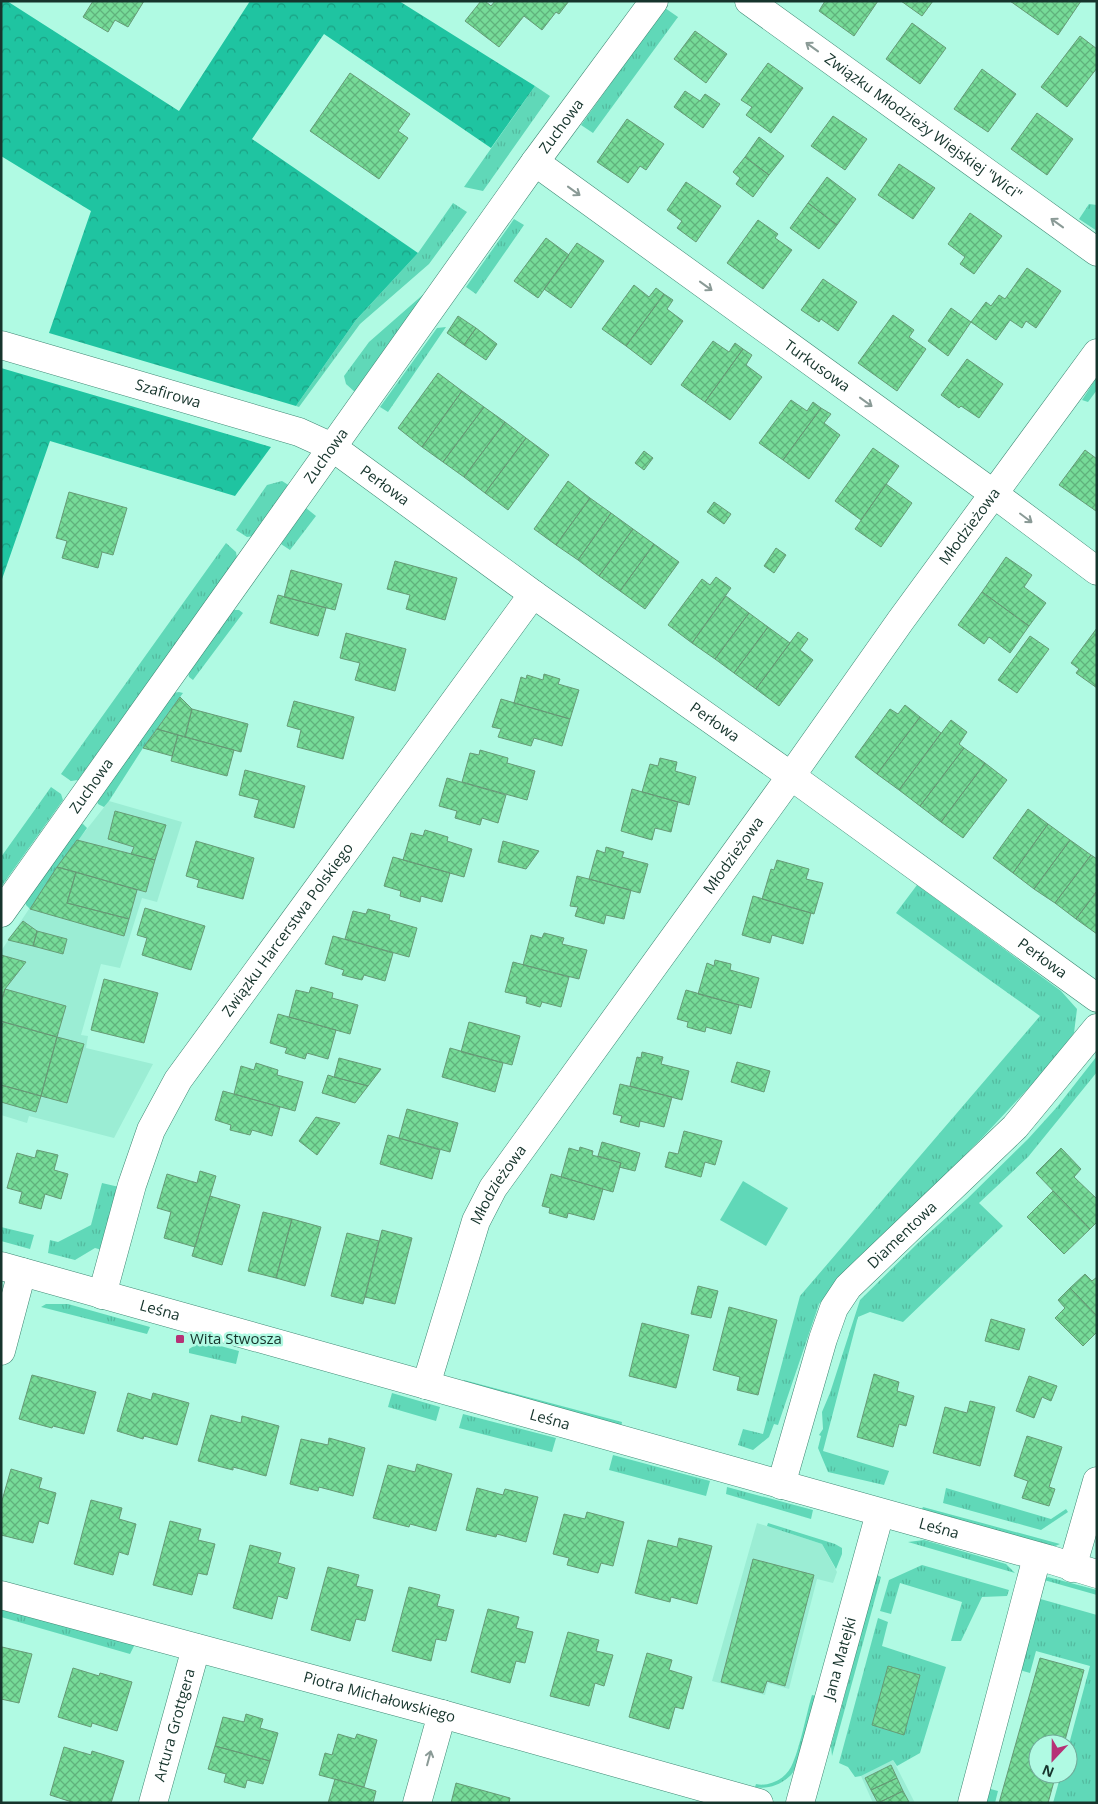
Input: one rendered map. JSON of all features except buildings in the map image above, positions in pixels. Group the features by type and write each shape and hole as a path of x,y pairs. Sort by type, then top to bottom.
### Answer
{"street":[{"name":"Zuchowa","path":"1,913 535,162 654,1"},
{"name":"Związku Młodzieży Wiejskiej \"Wici\"","path":"749,1 1097,252"},
{"name":"Turkusowa","path":"535,162 994,494 1097,571"},
{"name":"Szafirowa","path":"1,345 299,432 332,447"},
{"name":"Młodzieżowa","path":"426,1385 476,1221 489,1194 791,776 895,628 1097,353"},
{"name":"Perłowa","path":"332,447 533,594 791,776 1097,998"},
{"name":"Związku Harcerstwa Polskiego","path":"102,1295 132,1185 150,1130 178,1080 533,594"},
{"name":"Diamentowa","path":"781,1485 823,1339 834,1308 848,1287 1015,1127 1097,1028"},
{"name":"Leśna","path":"12,1269 1084,1571"},
{"path":"1,1351 12,1269"},
{"path":"1084,1571 1097,1481"},
{"name":"Jana Matejki","path":"800,1803 880,1513"},
{"path":"972,1803 1037,1557"},
{"name":"Piotra Michałowskiego","path":"1,1595 442,1714 759,1803"},
{"name":"Artura Grottgera","path":"153,1803 196,1648"},
{"path":"417,1803 442,1714"}],"shaded area":[{"path":"109,801 182,822 157,902 142,898 120,968 101,964 81,1035 88,1036 86,1048 153,1064 114,1138 29,1116 27,1123 1,1115 1,951 57,867"},
{"path":"757,1523 822,1544 837,1572 833,1583 817,1579 789,1689 768,1683 765,1695 712,1681"},
{"path":"893,1760 915,1803 873,1803 861,1776"}],"green space":[{"path":"1,1 7,1 179,111 250,1 399,1 535,86 491,148 324,34 252,139 418,253 356,320 296,406 49,333 91,211 1,156"},
{"path":"665,8 678,17 593,133 581,125"},
{"path":"535,86 550,96 483,191 464,187"},
{"path":"453,203 467,212 429,264 360,324 299,407 296,406 356,320 418,253"},
{"path":"1089,204 1097,205 1097,231 1079,219"},
{"path":"514,219 524,225 476,294 466,287"},
{"path":"434,285 356,393 346,384 344,376 369,342"},
{"path":"446,327 388,412 380,407 437,328"},
{"path":"1,368 271,447 235,496 50,441 1,582"},
{"path":"1097,377 1097,390 1088,402 1082,400"},
{"path":"282,481 290,486 253,536 247,537 236,530 267,485"},
{"path":"306,508 316,516 290,550 281,544"},
{"path":"226,543 236,552 237,558 78,780 71,781 61,774"},
{"path":"233,610 239,610 243,613 193,680 189,677 188,671"},
{"path":"173,693 183,693 143,748 109,801 104,807 98,804 97,800"},
{"path":"51,787 61,794 63,800 1,887 1,857"},
{"path":"83,824 87,828 30,909 26,905 26,897 76,826"},
{"path":"917,885 1061,991 1077,1009 1074,1033 1050,1065 982,1138 899,1220 819,1304 778,1425 774,1424 769,1437 753,1450 738,1445 743,1429 763,1434 800,1296 1040,1016 896,913"},
{"path":"1097,1056 1097,1072 1028,1157 979,1203 1003,1226 903,1322 870,1312 858,1317 823,1451 889,1471 884,1485 828,1472 818,1448 821,1436 819,1435 823,1429 822,1412 860,1300 1028,1139 1057,1107"},
{"path":"743,1181 788,1208 766,1246 720,1220"},
{"path":"102,1183 119,1187 102,1250 95,1248 75,1260 48,1253 50,1240 58,1242 91,1225"},
{"path":"1,1227 34,1235 30,1249 1,1241"},
{"path":"46,1304 68,1304 150,1327 147,1334 41,1307"},
{"path":"202,1341 239,1351 236,1364 189,1353 189,1349"},
{"path":"464,1380 622,1422 621,1427 464,1384"},
{"path":"392,1393 440,1407 436,1421 388,1407"},
{"path":"463,1414 556,1438 552,1452 459,1428"},
{"path":"613,1455 710,1481 706,1496 609,1470"},
{"path":"727,1487 813,1510 811,1519 726,1494"},
{"path":"946,1488 1051,1519 1066,1509 1068,1512 1041,1530 943,1503"},
{"path":"923,1507 1060,1544 1053,1547 921,1511"},
{"path":"768,1523 835,1544 842,1548 842,1554 836,1569 822,1544 767,1526"},
{"path":"924,1540 1006,1564 1015,1573 908,1542"},
{"path":"922,1565 1009,1590 1007,1596 982,1597 961,1641 951,1641 962,1602 900,1583 891,1614 880,1611 889,1580"},
{"path":"877,1575 881,1577 832,1756 831,1746"},
{"path":"1048,1577 1097,1590 1097,1595 1044,1580"},
{"path":"1037,1598 1097,1615 1097,1803 1053,1803 1058,1784 1078,1784 1078,1734 1072,1734 1090,1666 1036,1651 1030,1673 1016,1669"},
{"path":"1,1607 135,1644 130,1654 1,1617"},
{"path":"878,1618 888,1622 882,1646 946,1667 920,1753 897,1766 893,1760 861,1776 855,1777 848,1767 839,1763"},
{"path":"812,1695 816,1696 805,1738 798,1761 791,1775 779,1784 770,1787 755,1787 756,1784 761,1785 776,1781 785,1775 791,1767 800,1742"},
{"path":"983,1787 998,1791 995,1803 980,1803"}],"place":[{"name":"Wita Stwosza","path":"180,1339"}]}
